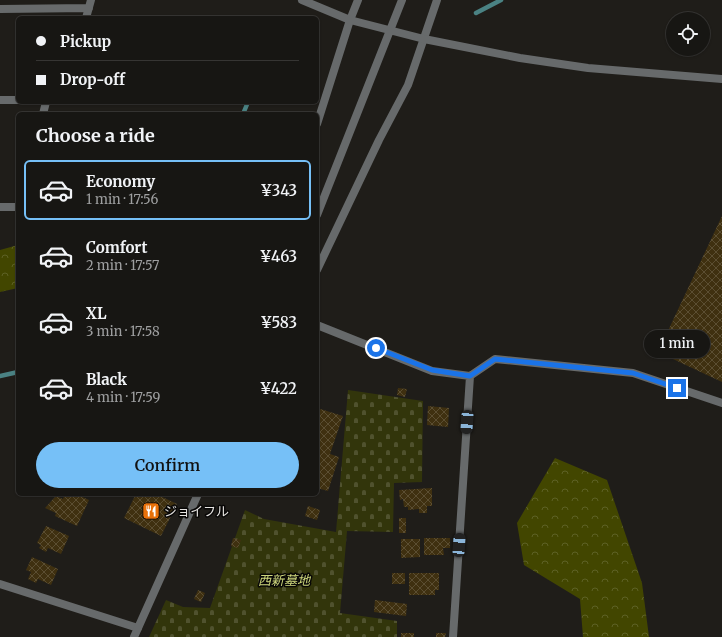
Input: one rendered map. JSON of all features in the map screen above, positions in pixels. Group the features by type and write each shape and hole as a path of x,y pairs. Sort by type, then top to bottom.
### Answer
{"street":[{"path":"302,0 350,20 424,39 520,58 588,68 722,79"},
{"path":"319,118 350,20 358,0"},
{"path":"319,209 402,0"},
{"path":"319,266 379,140 408,85 437,0"},
{"path":"0,9 90,4 87,16"},
{"path":"0,100 16,100"},
{"path":"0,207 16,207"},
{"path":"319,326 432,370 470,376 495,359 633,373 722,403"},
{"path":"453,637 470,376"},
{"path":"134,637 197,496"},
{"path":"0,584 138,628"}],"green space":[{"path":"16,246 16,288 0,292 0,250"},
{"name":"西新墓地","path":"348,390 423,401 422,482 394,483 393,532 347,531 340,613 397,621 397,637 149,637 166,600 183,607 210,608 245,510 264,519 336,532"},
{"path":"555,458 607,480 642,583 649,637 583,637 580,599 524,565 517,523"}],"building":[{"path":"722,216 722,382 658,352"},
{"path":"398,388 407,389 405,397 397,395"},
{"path":"428,406 449,408 448,427 427,425"},
{"path":"319,409 343,416 330,454 339,457 328,491 319,489"},
{"path":"432,488 432,506 427,506 427,513 419,513 419,509 408,510 408,507 404,507 403,499 400,500 399,490"},
{"path":"56,496 63,499 64,496 80,496 89,500 77,526 55,516 56,513 45,508"},
{"name":"ジョイフル","path":"135,496 160,496 177,504 161,536 124,518"},
{"path":"308,506 320,510 317,520 305,516"},
{"path":"399,518 406,518 406,533 399,533"},
{"path":"46,526 69,536 61,554 48,548 46,552 39,548 41,545 37,543"},
{"path":"233,538 241,540 238,548 231,546"},
{"path":"424,538 450,538 450,548 443,548 444,555 424,555"},
{"path":"401,539 420,539 420,557 401,558"},
{"path":"32,557 58,569 51,585 38,579 36,583 28,579 31,572 26,570"},
{"path":"392,573 405,573 405,584 392,584"},
{"path":"409,573 439,573 439,590 435,590 435,595 409,595"},
{"path":"198,590 205,593 201,602 194,599"},
{"path":"375,600 407,604 406,616 374,612"},
{"path":"401,633 414,633 414,637 401,637"},
{"path":"436,633 446,633 445,637 436,637"}],"waterway":[{"path":"476,13 501,0"},
{"path":"244,112 247,104"},
{"path":"0,376 16,372"}],"place":[{"name":"ジョイフル","path":"151,511"}],"route":[{"path":"376,348 432,370 470,376 495,359 633,373 677,388"}]}
